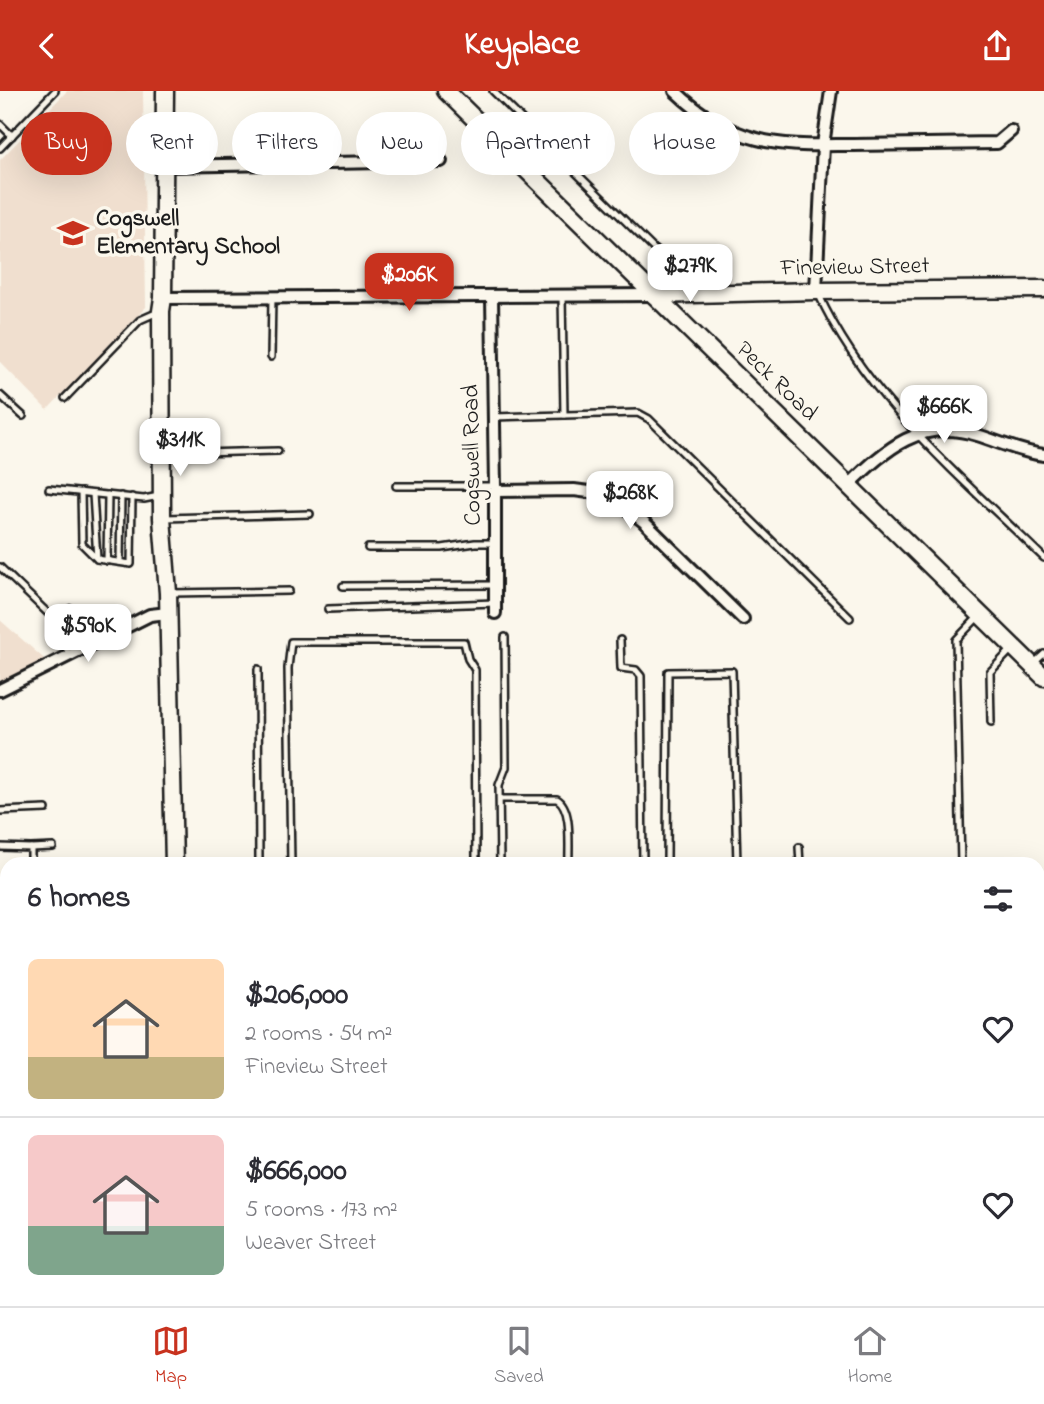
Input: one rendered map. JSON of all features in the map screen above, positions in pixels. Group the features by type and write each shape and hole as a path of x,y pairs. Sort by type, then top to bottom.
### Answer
{"street":[{"path":"164,91 164,112"},
{"name":"Peck Road","path":"446,91 1013,647 1038,660 1044,677"},
{"path":"675,91 705,116 740,134 759,139 823,145 997,143 1011,131"},
{"path":"816,291 823,145 831,91"},
{"path":"218,165 356,163"},
{"path":"165,175 162,518 168,593 174,857"},
{"name":"Fineview Street","path":"162,304 272,297 492,297 1044,289"},
{"name":"Cogswell Road","path":"492,297 495,608"},
{"path":"849,485 877,458 901,441 918,434 943,430 961,430 1014,449 1044,455"},
{"path":"495,488 573,490 604,494 616,500 643,521 743,619"},
{"path":"0,690 150,615 168,613"}],"lane":[{"path":"0,148 55,91"},
{"path":"493,91 663,258"},
{"path":"0,124 12,136"},
{"path":"816,291 834,329 877,386 918,434 1044,558"},
{"path":"562,296 564,415"},
{"path":"271,357 272,297"},
{"path":"65,398 140,320 162,304"},
{"path":"0,395 23,416"},
{"path":"494,417 638,413 649,419 850,618"},
{"path":"162,454 278,451"},
{"path":"396,486 495,488"},
{"path":"49,489 144,499 162,496"},
{"path":"81,492 82,544 97,559 131,564 132,497"},
{"path":"93,493 97,559"},
{"path":"107,561 108,495"},
{"path":"120,562 121,496"},
{"path":"162,518 310,514"},
{"path":"368,548 442,548 495,543"},
{"path":"0,567 57,622 69,656"},
{"path":"343,586 495,585"},
{"path":"168,593 289,591"},
{"path":"328,609 495,608"},
{"path":"57,622 70,609 96,625 101,639"},
{"path":"961,857 956,640 981,615"},
{"path":"500,857 499,785 506,767 505,636"},
{"path":"620,640 621,668 636,670 641,676 643,857"},
{"path":"291,857 288,668 291,642 464,642 468,659 475,670 476,857"},
{"path":"991,722 990,672 1013,647"},
{"path":"258,669 259,857"},
{"path":"667,857 668,672 719,671 732,671 737,857"},
{"path":"499,799 557,799 562,802 567,812 569,857"},
{"path":"0,811 46,809"},
{"path":"0,847 53,847"},
{"path":"799,847 800,857"},
{"path":"31,848 31,857"}],"shaded area":[{"name":"Cogswell Elementary School","path":"67,91 143,91 143,112 126,112 126,175 144,175 146,307 47,410 0,362 0,160 21,138 21,175 112,175 112,112 47,112"},
{"path":"0,620 50,664 0,688"}],"place":[{"name":"Cogswell Elementary School","path":"73,233"}]}
